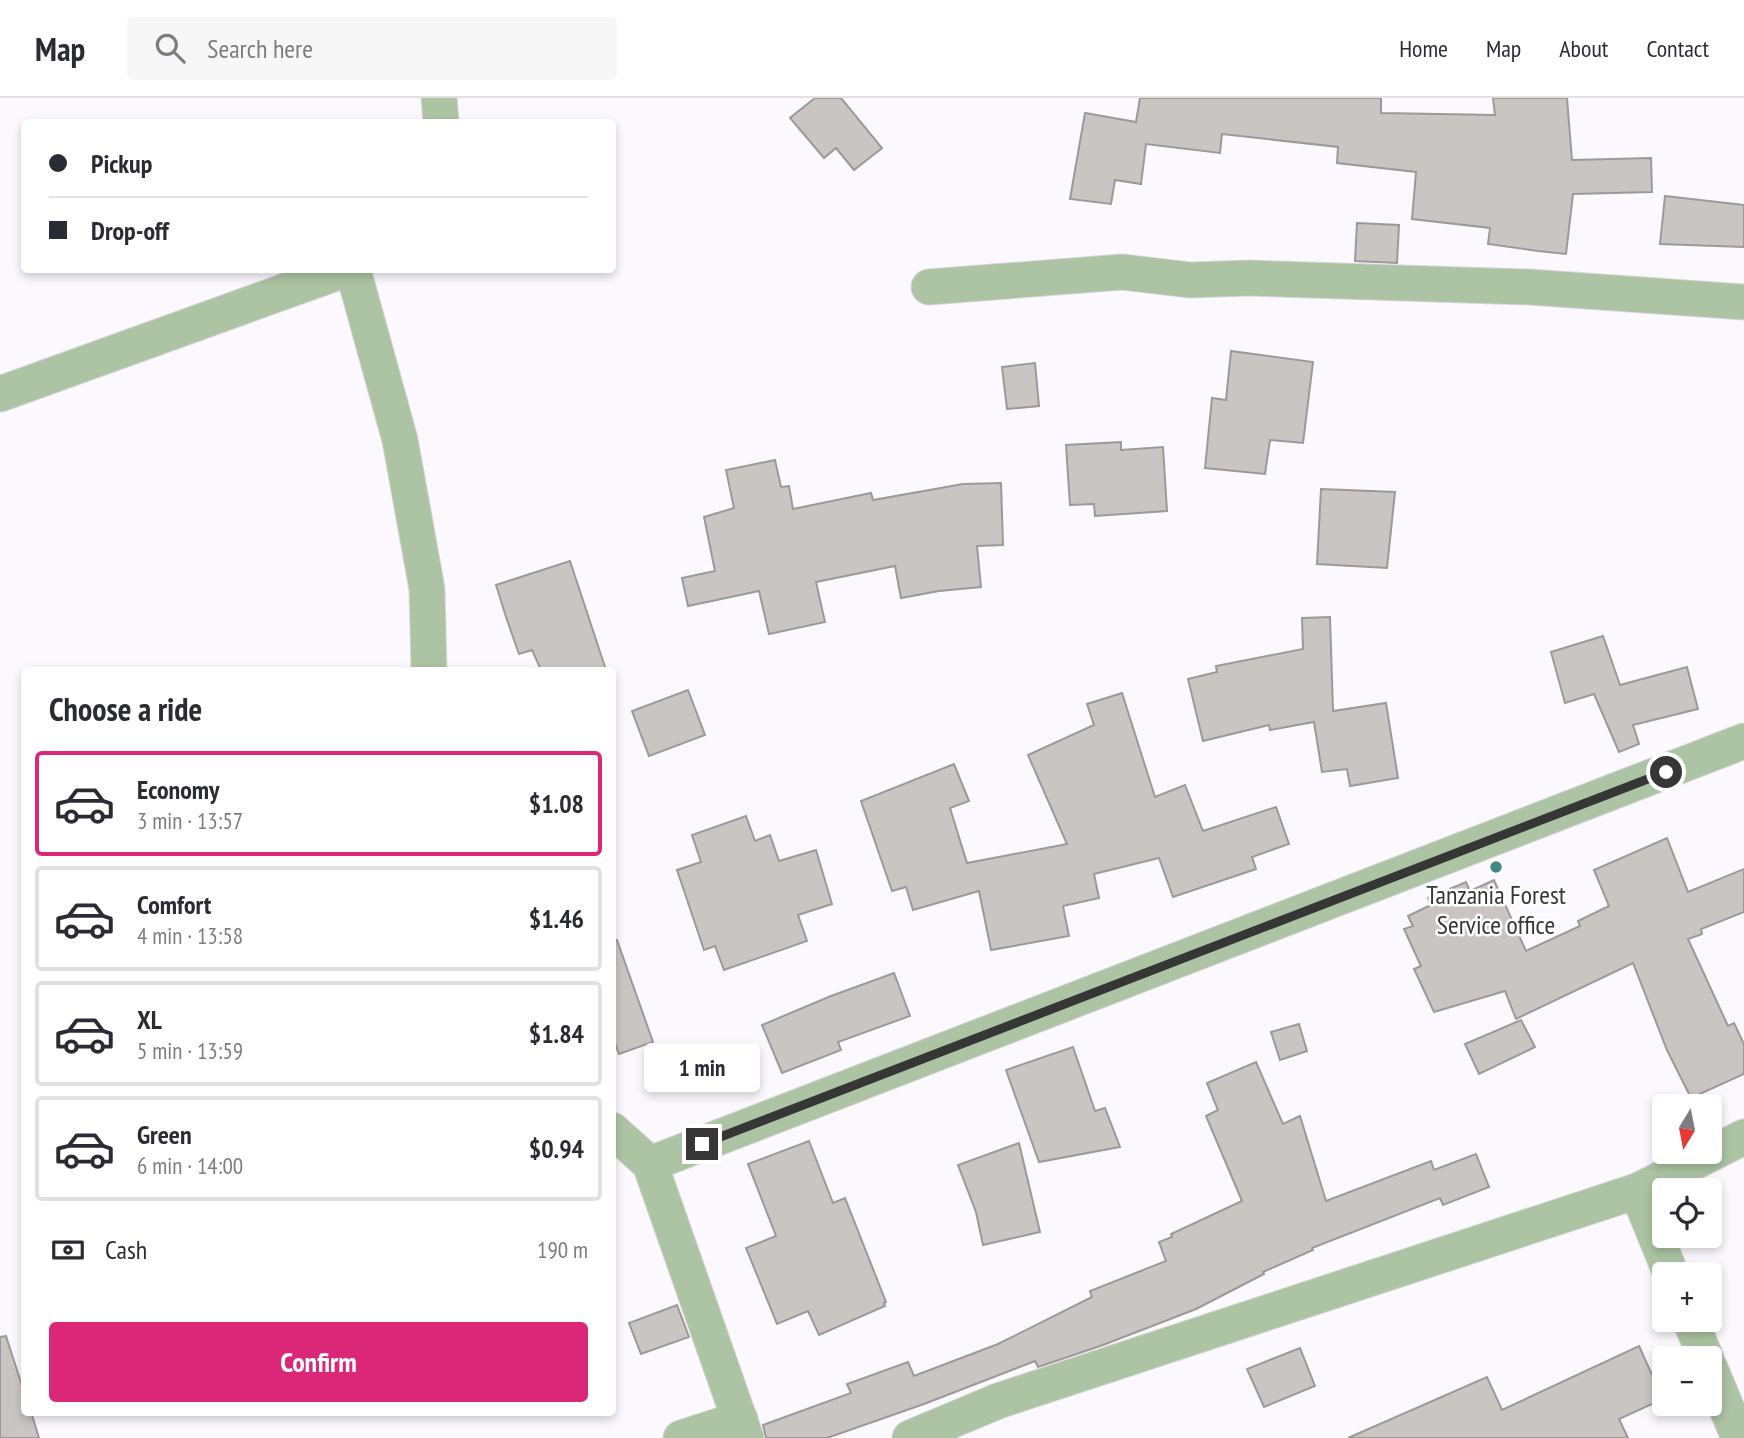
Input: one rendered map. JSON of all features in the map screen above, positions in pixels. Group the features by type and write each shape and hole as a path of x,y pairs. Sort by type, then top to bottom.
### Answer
{"street":[{"path":"439,98 442,119"},
{"path":"929,287 1122,272 1190,280 1250,278 1529,287 1744,302"},
{"path":"0,394 336,273"},
{"path":"354,273 402,454 427,589 429,667"},
{"path":"650,1164 1744,741"},
{"path":"616,1134 650,1164 743,1429 681,1438"},
{"path":"910,1438 998,1401 1637,1191 1744,1137"},
{"path":"1637,1191 1666,1262"},
{"path":"1722,1397 1739,1438"}],"building":[{"path":"815,98 841,98 882,148 854,170 836,148 824,158 790,118"},
{"path":"1140,98 1381,98 1381,113 1495,115 1493,98 1567,98 1572,160 1651,158 1652,192 1573,194 1566,254 1538,251 1488,244 1490,228 1412,219 1416,172 1337,163 1338,147 1222,134 1220,153 1146,144 1141,184 1115,180 1111,204 1070,199 1085,113 1136,122"},
{"path":"1665,196 1744,205 1744,247 1660,244"},
{"path":"1357,223 1399,225 1397,263 1355,261"},
{"path":"1231,351 1313,362 1303,443 1270,440 1265,474 1205,468 1212,398 1226,400"},
{"path":"1035,363 1039,406 1007,409 1002,367"},
{"path":"1121,442 1121,450 1163,447 1167,511 1095,516 1094,504 1070,505 1066,445"},
{"path":"775,460 781,487 789,486 793,509 871,493 873,500 963,484 1001,483 1003,545 977,546 981,587 901,598 895,566 816,582 825,622 769,634 759,591 688,606 682,578 715,571 704,517 734,508 726,470"},
{"path":"1321,489 1395,492 1387,568 1317,564"},
{"path":"570,561 605,667 540,667 532,650 519,654 496,585"},
{"path":"1330,617 1333,711 1386,703 1398,778 1350,786 1347,769 1322,772 1314,722 1270,730 1269,725 1203,741 1188,679 1217,672 1216,666 1303,649 1302,618"},
{"path":"1603,636 1620,685 1687,667 1698,709 1633,725 1639,744 1619,752 1594,694 1565,703 1551,652"},
{"path":"688,690 705,735 649,756 632,711"},
{"path":"1122,693 1155,797 1185,785 1203,831 1276,807 1289,844 1252,857 1256,869 1173,897 1159,858 1094,874 1099,898 1063,906 1069,936 991,950 979,891 913,910 906,887 892,891 861,801 954,764 969,801 950,808 967,863 1067,844 1028,755 1094,725 1087,704"},
{"path":"746,816 755,841 770,835 779,861 816,850 832,904 798,915 807,941 724,970 715,946 704,950 677,870 701,862 692,835"},
{"path":"1667,838 1688,892 1744,869 1744,912 1701,929 1702,934 1688,939 1728,1026 1734,1023 1744,1044 1744,1074 1700,1094 1689,1094 1667,1050 1633,963 1516,1019 1505,991 1434,1012 1414,969 1421,966 1404,929 1413,926 1408,916 1431,905 1428,898 1466,882 1470,891 1494,880 1526,951 1580,926 1578,921 1609,906 1594,870"},
{"path":"616,940 653,1042 619,1054 616,1046"},
{"path":"894,973 910,1016 838,1042 841,1050 782,1073 762,1025"},
{"path":"1521,1020 1535,1047 1479,1074 1465,1044"},
{"path":"1299,1024 1307,1051 1280,1060 1271,1032"},
{"path":"1073,1047 1095,1111 1105,1108 1120,1147 1039,1162 1006,1070"},
{"path":"1256,1062 1283,1124 1300,1116 1326,1201 1431,1161 1434,1170 1476,1154 1489,1187 1443,1205 1440,1198 1312,1248 1313,1250 1263,1272 1264,1274 1196,1309 1103,1345 1038,1367 1035,1361 827,1438 766,1438 763,1425 851,1393 847,1384 908,1362 914,1376 998,1344 1092,1297 1090,1291 1166,1261 1159,1242 1242,1201 1206,1116 1218,1110 1207,1083"},
{"path":"809,1141 833,1203 845,1198 886,1302 885,1306 819,1335 808,1311 777,1324 746,1248 776,1236 748,1164"},
{"path":"1019,1143 1040,1232 983,1245 976,1212 958,1165"},
{"path":"677,1305 689,1337 641,1354 629,1323"},
{"path":"6,1336 21,1383 21,1416 32,1416 39,1438 0,1438 0,1337"},
{"path":"1639,1346 1652,1375 1652,1404 1619,1419 1628,1438 1348,1438 1487,1377 1502,1410"},
{"path":"1300,1348 1315,1386 1264,1407 1247,1369"}],"place":[{"name":"Tanzania Forest Service office","path":"1496,867"}],"route":[{"path":"702,1144 1666,772"}]}
